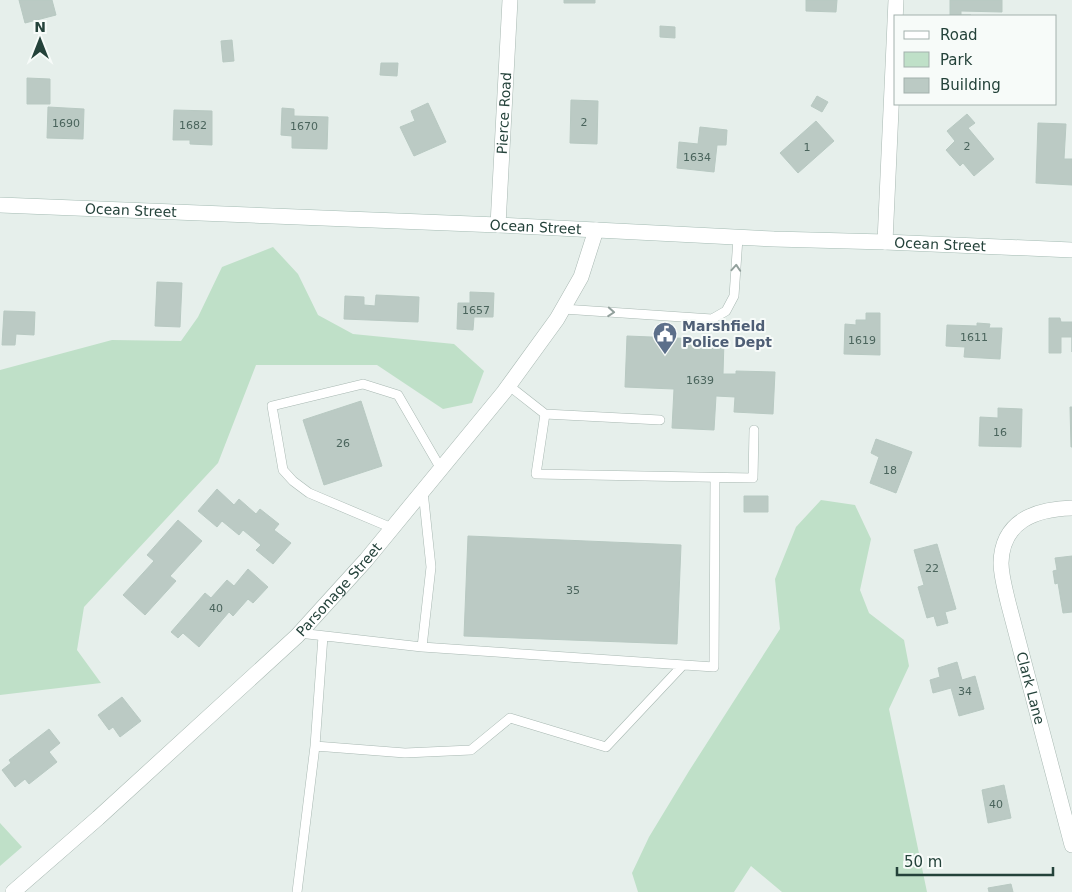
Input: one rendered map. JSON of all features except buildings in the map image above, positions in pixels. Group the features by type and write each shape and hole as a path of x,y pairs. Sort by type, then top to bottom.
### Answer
{"street":[{"name":"Pierce Road","path":"498,225 510,0"},
{"path":"895,15 896,0"},
{"path":"885,242 894,44"},
{"name":"Ocean Street","path":"0,205 498,225 738,238 1072,250"},
{"name":"Parsonage Street","path":"13,892 98,818 299,633 366,560 508,386 563,308 580,277 596,230"},
{"name":"Clark Lane","path":"1072,508 1056,508 1034,513 1020,521 1011,531 1002,549 1001,565 1008,602 1072,845"}],"lane":[{"path":"563,308 712,319 726,311 734,296 738,238"},
{"path":"392,528 309,493 293,481 284,470 272,406 363,384 398,395 441,469"},
{"path":"508,386 544,414 660,420"},
{"path":"544,414 536,474 753,478 754,430"},
{"path":"299,633 422,647 714,667 715,478"},
{"path":"422,647 431,567 423,491"},
{"path":"297,892 315,746 323,636"},
{"path":"315,746 404,753 471,750 510,718 606,747 683,665"}],"green space":[{"path":"273,247 298,274 318,315 353,334 454,344 484,371 472,403 443,409 377,365 256,365 218,463 84,607 77,650 101,683 0,695 0,370 112,340 181,341 198,317 222,267"},
{"path":"821,500 855,505 871,539 860,590 869,613 904,640 909,666 889,709 927,892 782,892 751,866 734,892 638,892 632,873 649,837 780,629 775,579 796,527"},
{"path":"0,823 22,847 0,866"}],"place":[{"name":"Marshfield Police Dept","path":"665,355"}]}
